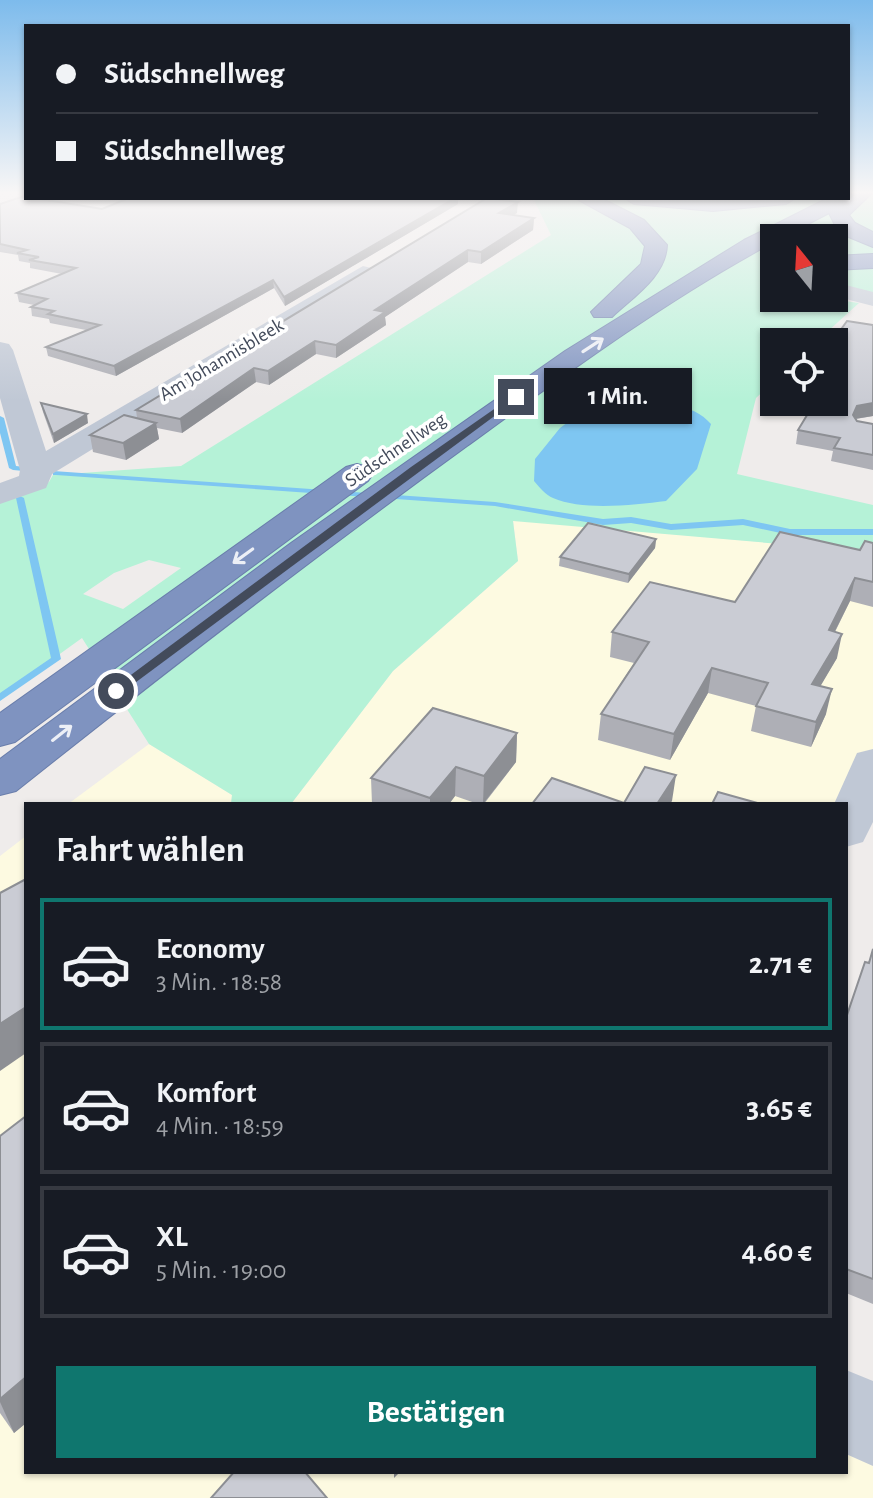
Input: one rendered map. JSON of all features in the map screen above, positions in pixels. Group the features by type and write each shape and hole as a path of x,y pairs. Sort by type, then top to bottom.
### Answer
{"highway":[{"path":"603,312 654,262"},
{"name":"Südschnellweg","path":"421,431 603,312 689,262"},
{"name":"Südschnellweg","path":"0,781 167,631 389,464 727,262"},
{"path":"646,311 743,276"},
{"name":"Südschnellweg","path":"0,733 167,631"}],"street":[{"name":"Am Johannisbleek","path":"0,494 36,476 378,264"},
{"path":"848,293 873,299"},
{"path":"0,350 36,476"},
{"path":"848,826 873,763"},
{"path":"848,1408 873,1429"}],"shaded area":[{"path":"513,520 873,552 873,763 847,802 293,802 393,671 518,561"},
{"path":"149,744 232,795 231,802 71,802"},
{"path":"24,838 24,1474 848,1474 848,1408 873,1429 873,1498 0,1498 0,856"}],"green space":[{"path":"508,262 760,262 760,312 848,312 848,301 859,303 831,328 760,328 760,394 756,398 737,474 873,505 873,552 513,521 518,561 393,671 293,802 231,802 232,795 149,744 82,638 0,697 0,502 49,482 53,475 181,466","holes":["149,560 181,568 123,609 83,594 114,573"]},
{"path":"848,262 873,262 873,299 848,293"}],"water":[{"path":"633,403 685,408 711,424 697,469 666,501 578,505 550,497 534,481 535,459 560,428 587,408"}],"building":[{"path":"40,262 345,262 284,297 273,280 114,366 46,347 100,325 48,314 54,311 31,307 47,299 17,293 76,268"},
{"path":"381,262 450,262 375,310 385,312 336,345 315,341 268,371 254,368 180,419 136,410"},
{"path":"847,321 873,325 873,403 857,406 853,415 857,421 873,424 873,455 834,448 840,438 798,430 806,416 848,416 848,328 842,328"},
{"path":"41,403 87,414 53,434"},
{"path":"124,415 156,423 123,443 90,435"},
{"path":"588,523 656,539 629,574 560,557"},
{"path":"780,532 860,550 865,541 873,543 873,582 855,578 829,630 842,634 812,684 832,689 816,722 756,706 768,683 712,668 674,734 601,714 649,642 612,632 650,582 735,602"},
{"path":"433,708 517,733 484,776 456,767 430,798 371,778"},
{"path":"645,767 676,775 658,802 625,802"},
{"path":"552,778 621,802 534,802"},
{"path":"718,792 754,802 713,802"},
{"path":"24,880 24,1008 0,1024 0,893"},
{"path":"873,949 873,1279 848,1270 848,1012 865,962 869,963"},
{"path":"24,1118 24,1379 0,1399 0,1136"},
{"path":"232,1474 307,1474 327,1498 211,1498"}],"waterway":[{"path":"0,418 13,468 21,469"},
{"path":"56,473 495,504 603,522 631,520 671,527 743,522 790,532 873,532"},
{"path":"0,698 56,659 20,498"}],"route":[{"path":"116,691 516,397"}]}
